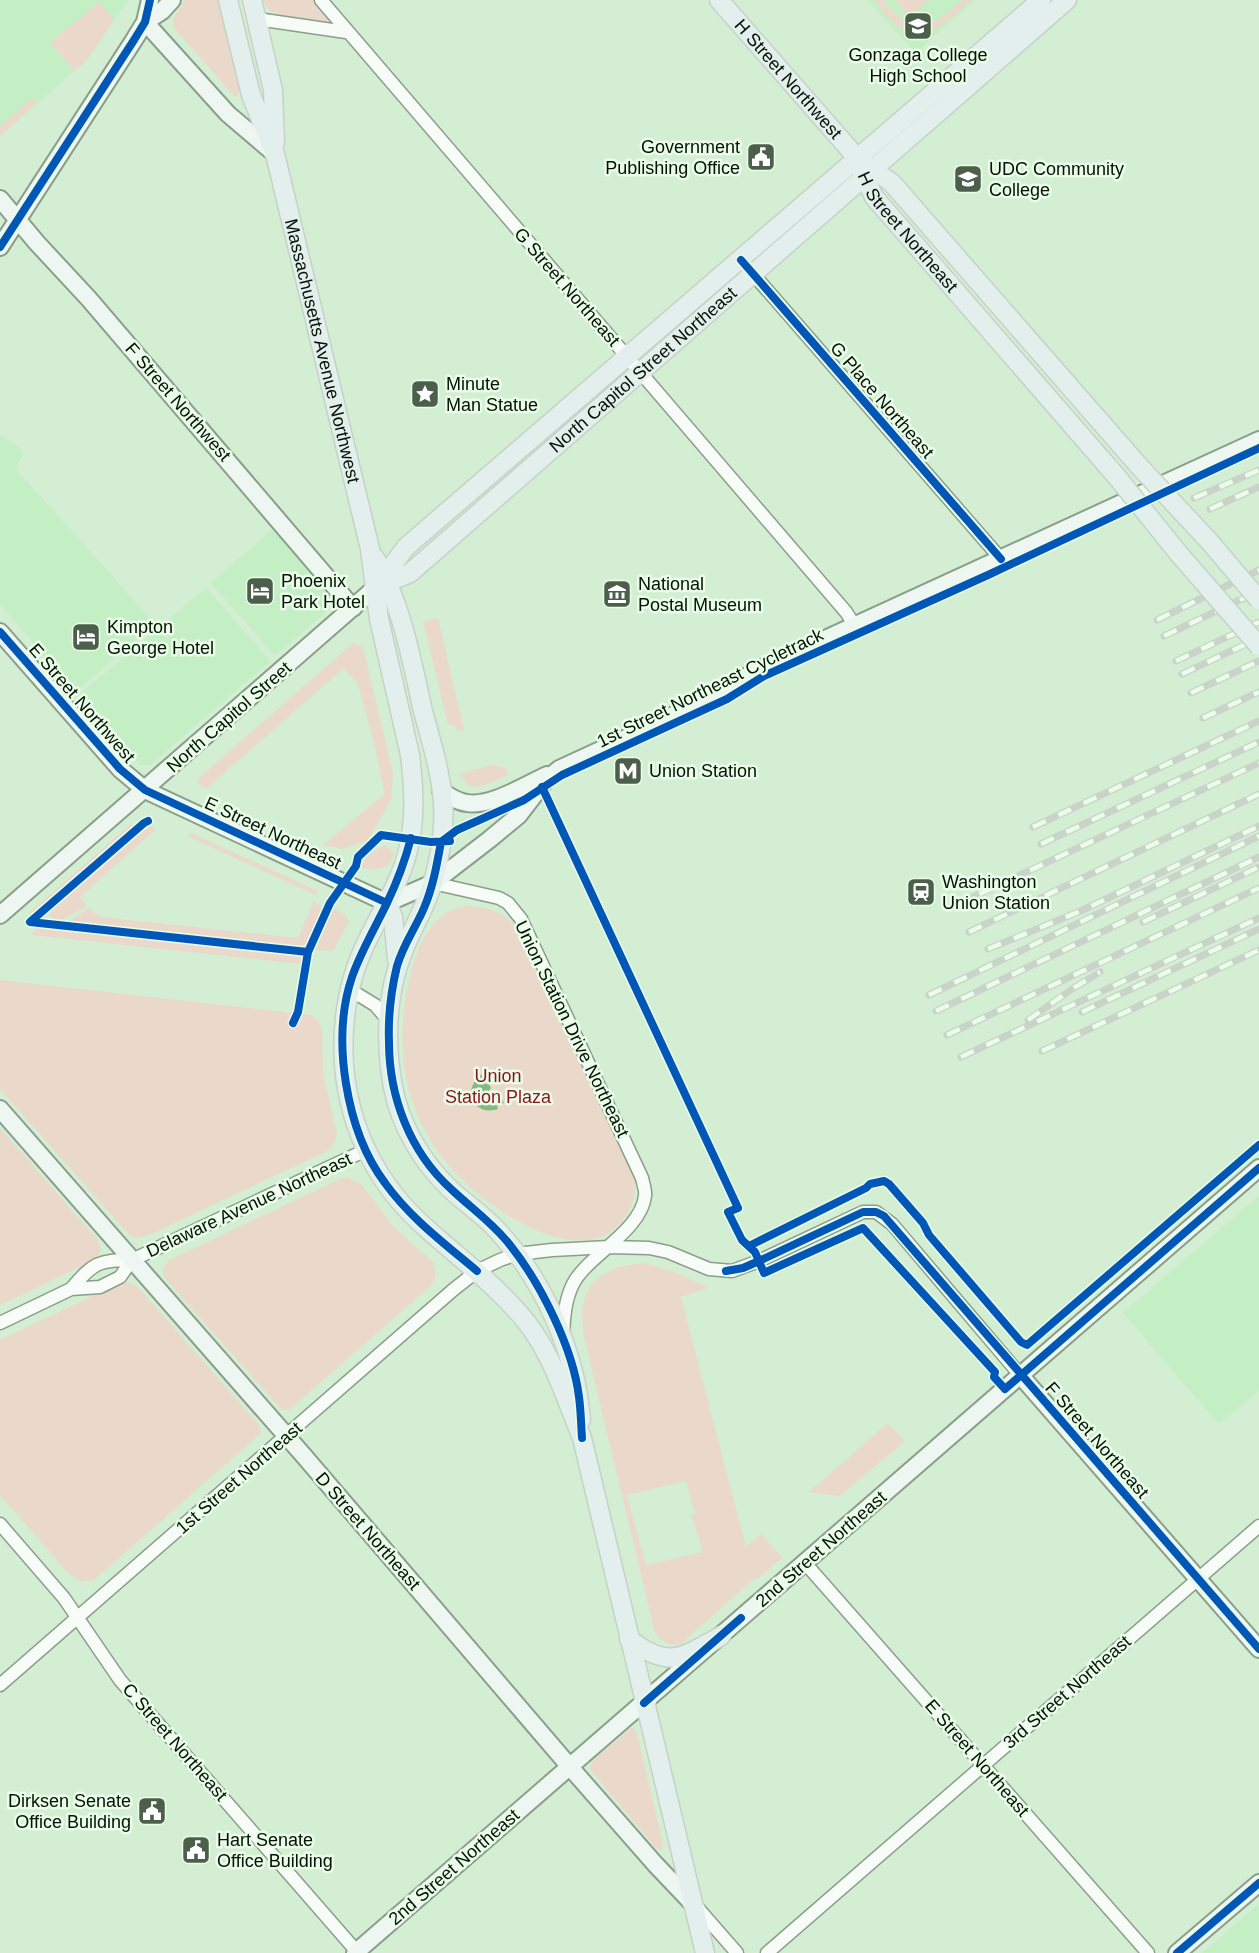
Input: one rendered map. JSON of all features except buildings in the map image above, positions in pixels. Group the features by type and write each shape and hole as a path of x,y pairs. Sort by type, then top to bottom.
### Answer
{"main road":[{"name":"Massachusetts Avenue Northwest","path":"228,0 251,95 275,154 370,549 383,582"},
{"name":"Massachusetts Avenue Northwest","path":"252,0 273,90 275,154"},
{"name":"H Street Northwest","path":"718,0 858,159"},
{"path":"705,1953 582,1438 550,1359 539,1340 514,1308 477,1271 407,1210 385,1183 366,1150 350,1100 345,1065 344,1022 349,989 362,951 403,866 411,838 414,789 410,755 379,619 383,582 406,547 627,355 747,267 858,159 956,85 1041,0"},
{"name":"North Capitol Street Northeast","path":"383,582 410,573 640,372 747,267 869,173 956,85 1067,0"},
{"name":"H Street Northeast","path":"858,159 869,173 874,197 1117,477 1179,554 1259,646"},
{"name":"H Street Northeast","path":"869,173 892,183 1259,600"},
{"path":"554,419 568,435"},
{"path":"383,582 400,615 441,791 443,827 433,883 398,964"},
{"path":"387,903 393,917 398,964 389,1021 391,1075 396,1101 408,1130 438,1176 490,1222 517,1254 539,1288 570,1361 579,1396 582,1438"},
{"path":"629,1639 653,1654 663,1658 675,1658 684,1656 721,1636"}],"street":[{"path":"0,247 145,22 150,0"},
{"path":"145,22 162,11 172,0"},
{"name":"G Street Northeast","path":"321,0 346,32 627,355 846,612 855,626"},
{"path":"257,19 346,32"},
{"path":"145,22 228,114 275,154"},
{"name":"F Street Northwest","path":"0,200 135,352 353,608"},
{"name":"G Place Northeast","path":"747,267 1001,559"},
{"path":"441,791 459,802 478,804 516,790 660,722 760,669 1259,440"},
{"name":"North Capitol Street","path":"0,915 383,582"},
{"name":"E Street Northwest","path":"0,632 120,769 145,790"},
{"path":"387,903 433,883 519,815 545,781 559,769"},
{"name":"E Street Northeast","path":"145,790 387,903"},
{"name":"Union Station Drive Northeast","path":"433,883 489,895 508,903 526,927 642,1178 645,1196 639,1211 627,1228 573,1284 565,1311 563,1341"},
{"path":"349,989 375,1005 389,1021"},
{"name":"D Street Northeast","path":"0,1109 570,1767 737,1953"},
{"name":"Delaware Avenue Northeast","path":"71,1289 87,1269 105,1260 132,1260 366,1150"},
{"name":"2nd Street Northeast","path":"356,1952 1259,1168"},
{"name":"F Street Northeast","path":"680,1256 715,1271 738,1270 858,1214 867,1211 876,1212 892,1224 1259,1649"},
{"name":"1st Street Northeast","path":"0,1684 477,1271 517,1254 609,1247 649,1248 680,1256"},
{"name":"Delaware Avenue Northeast","path":"0,1323 71,1289 100,1287 120,1277 132,1260"},
{"name":"C Street Northeast","path":"0,1524 60,1593 120,1680 356,1952"},
{"name":"3rd Street Northeast","path":"767,1953 1259,1526"},
{"name":"E Street Northeast","path":"805,1563 1148,1953"},
{"path":"1177,1953 1259,1883"}],"shaded area":[{"path":"0,0 128,0 88,59 0,136"},
{"name":"Gonzaga College High School","path":"868,0 975,0 915,53"},
{"path":"0,435 18,447 23,455 15,468 155,624 75,692 0,604"},
{"path":"273,529 334,599 334,605 275,656 211,583"},
{"path":"206,588 270,661 150,765 140,765 79,695"},
{"path":"490,1073 494,1081 489,1084 491,1088 487,1093 493,1092 495,1097 500,1094 504,1103 497,1106 498,1109 489,1110 476,1105 471,1094 476,1080 482,1074 483,1076"},
{"path":"1259,1196 1259,1390 1219,1424 1123,1313"},
{"path":"1259,1904 1259,1953 1202,1953"}],"green space":[{"path":"185,0 218,0 240,91 237,97 174,28 173,19"},
{"path":"262,0 316,0 333,22 278,15 270,11"},
{"path":"874,0 883,0 905,21 922,26 939,19 962,0 972,0 937,28 917,33 896,25"},
{"path":"895,0 929,0 909,17"},
{"path":"99,2 114,20 88,59 74,71 50,42"},
{"path":"32,98 37,103 0,136 0,126"},
{"path":"438,618 464,730 458,731 455,726 448,724 423,622"},
{"path":"356,643 363,647 393,773 391,800 368,840 343,849 323,845 385,794 358,684 344,668 206,789 198,783 199,778 352,644"},
{"path":"495,764 495,767 500,766 507,769 508,775 485,785 469,786 459,774"},
{"path":"131,824 134,827 34,915 29,913"},
{"path":"147,825 152,826 155,830 80,897 87,906 61,919 52,918 48,914 52,907"},
{"path":"191,833 318,891 316,895 187,836"},
{"path":"385,845 395,854 388,866 372,870 361,867 370,853"},
{"path":"314,901 321,906 322,910 307,943 301,947 74,922 72,919 89,908 100,917 298,938"},
{"name":"Union Station Plaza","path":"466,906 495,911 507,918 518,929 628,1160 635,1183 631,1205 622,1222 598,1238 577,1240 555,1237 533,1229 503,1212 474,1190 449,1166 430,1139 416,1110 406,1080 402,1047 404,1012 410,976 422,942 435,922 454,909"},
{"path":"332,908 345,914 349,922 333,951 317,950 314,947 315,944"},
{"path":"36,926 302,956 300,964 32,935"},
{"path":"0,980 312,1015 322,1028 323,1074 337,1133 334,1144 327,1151 149,1235 137,1238 130,1236 0,1089"},
{"path":"0,1128 96,1238 100,1248 99,1254 91,1262 0,1305"},
{"path":"342,1178 349,1178 362,1185 394,1227 433,1262 435,1277 429,1287 289,1410 282,1410 168,1282 163,1275 163,1269 169,1260"},
{"path":"645,1263 674,1272 708,1288 681,1297 746,1547 761,1534 782,1558 751,1581 682,1643 674,1645 664,1641 655,1633 584,1337 582,1316 587,1293 599,1278 615,1269","holes":["686,1481 695,1513 691,1514 703,1552 646,1565 627,1495"]},
{"path":"128,1282 136,1285 260,1426 260,1434 95,1579 82,1582 70,1575 0,1495 0,1340 120,1283"},
{"path":"888,1423 905,1441 840,1496 809,1492"},
{"path":"631,1728 637,1733 663,1844 661,1850 657,1849 590,1768 592,1761"}],"railway":[{"path":"1194,498 1259,470"},
{"path":"1210,509 1259,487"},
{"path":"1157,620 1259,570"},
{"path":"1164,636 1259,591"},
{"path":"1176,661 1259,622"},
{"path":"1182,674 1259,638"},
{"path":"1191,693 1259,661"},
{"path":"1203,718 1259,692"},
{"path":"1033,827 1259,721"},
{"path":"1041,844 1259,742"},
{"path":"954,906 1259,763"},
{"path":"969,932 1259,794"},
{"path":"988,949 1083,910 1259,826"},
{"path":"929,995 1259,836"},
{"path":"936,1011 1259,857"},
{"path":"1143,922 1259,867"},
{"path":"947,1035 1259,888"},
{"path":"961,1057 1259,918"},
{"path":"1082,1012 1259,929"},
{"path":"1042,1051 1259,950"},
{"path":"1028,1020 1100,972"}],"cycle path":[{"path":"0,247 145,22 150,0"},
{"path":"741,260 1001,559"},
{"name":"1st Street Northeast Cycletrack","path":"441,842 457,830 524,800 562,775 727,699 764,676 988,575 1259,448"},
{"path":"0,632 120,769 145,790 387,903"},
{"path":"542,787 738,1208 728,1212 742,1240 755,1252 764,1273 863,1228 995,1372 994,1377 1005,1389 1259,1168"},
{"path":"148,821 30,922 308,952"},
{"path":"293,1023 298,1012 308,952 330,903 356,866 358,857 381,835 431,842 450,841"},
{"path":"411,838 394,887 352,977 343,1028 346,1084 360,1138 385,1183 417,1219 477,1271"},
{"path":"441,842 427,900 403,951 395,975 389,1023 393,1083 405,1122 424,1158 451,1189 503,1237 522,1261 544,1297 563,1338 576,1378 582,1438"},
{"path":"749,1246 870,1184 884,1181 923,1223 929,1235 1021,1342 1027,1345 1259,1145"},
{"path":"726,1271 743,1268 863,1212 876,1212 884,1216 1259,1649"},
{"path":"644,1703 741,1618"},
{"path":"1177,1953 1259,1883"}],"place":[{"name":"Gonzaga College High School","path":"918,26"},
{"name":"Government Publishing Office","path":"761,157"},
{"name":"UDC Community College","path":"968,179"},
{"name":"Minute Man Statue","path":"425,394"},
{"name":"Phoenix Park Hotel","path":"260,591"},
{"name":"National Postal Museum","path":"617,594"},
{"name":"Kimpton George Hotel","path":"86,637"},
{"name":"Union Station","path":"628,771"},
{"name":"Washington Union Station","path":"921,892"},
{"name":"Dirksen Senate Office Building","path":"152,1811"},
{"name":"Hart Senate Office Building","path":"196,1850"}]}
